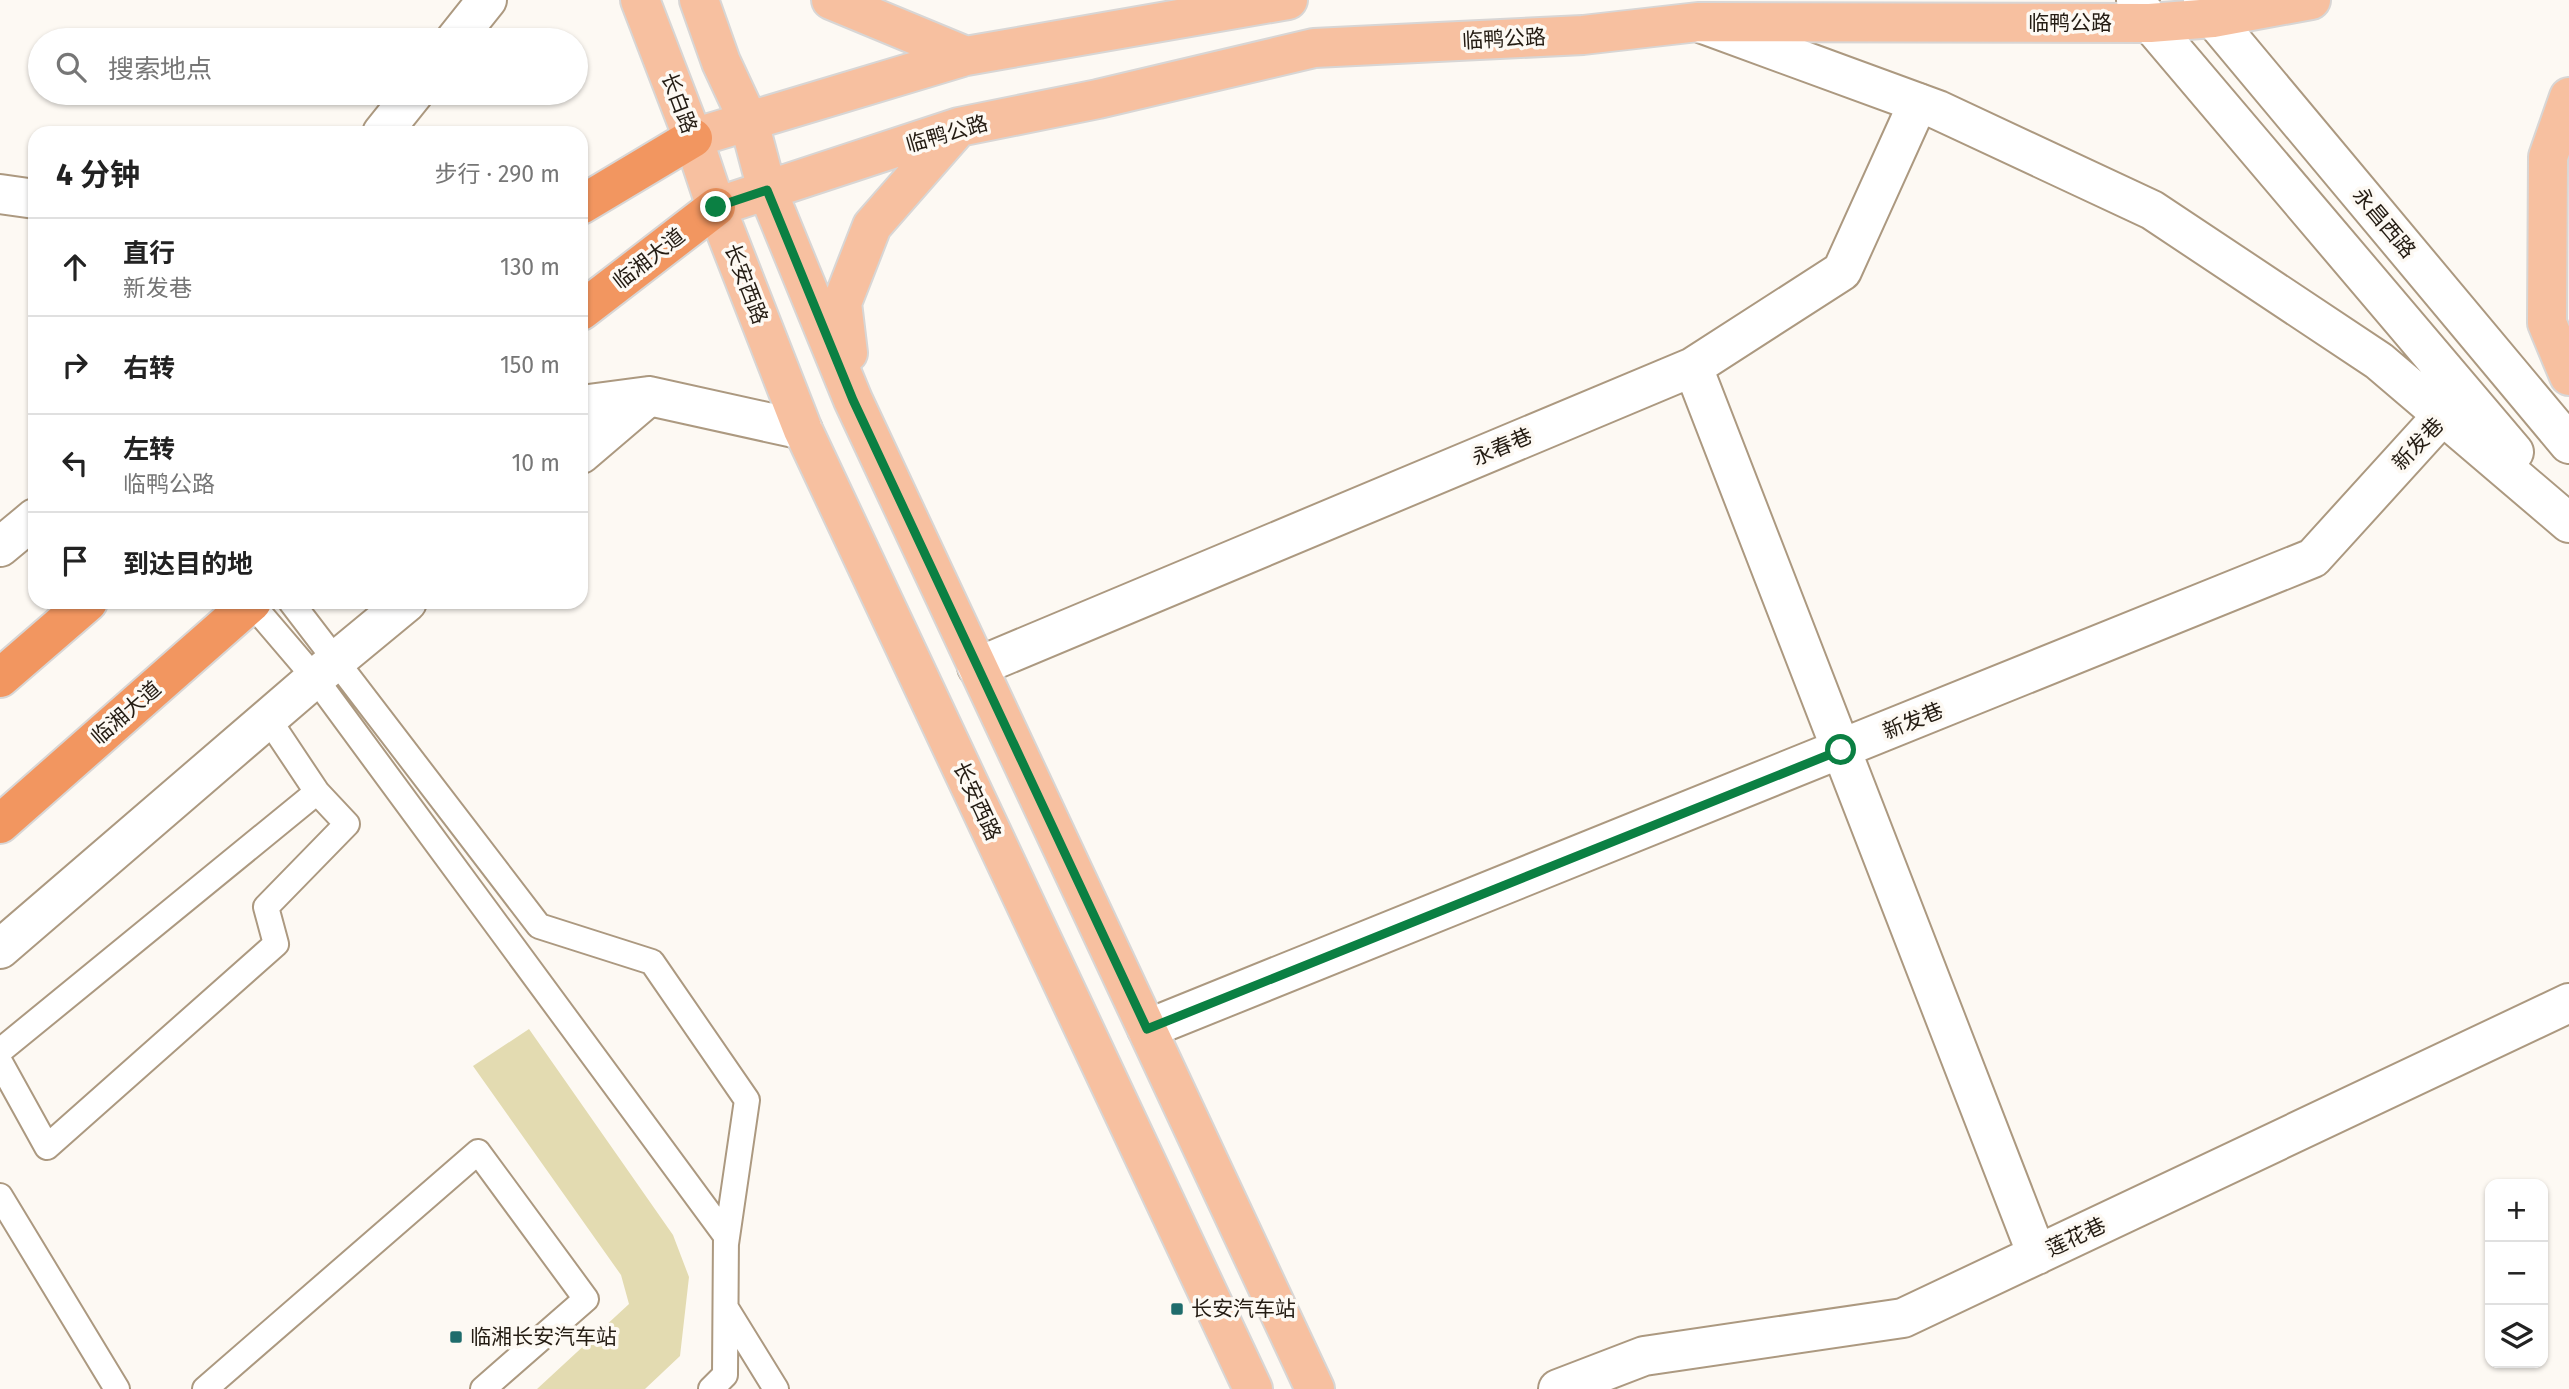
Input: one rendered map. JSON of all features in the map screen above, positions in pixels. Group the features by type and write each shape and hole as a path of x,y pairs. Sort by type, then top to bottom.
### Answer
{"highway":[{"path":"588,201 693,138"},
{"name":"临湘大道","path":"588,306 716,207"},
{"path":"0,678 80,609"},
{"name":"临湘大道","path":"0,824 245,609"}],"main road":[{"path":"699,0 721,62 749,122 767,190 853,400 1315,1389"},
{"path":"831,0 966,56"},
{"path":"693,138 966,56 1288,0"},
{"name":"临鸭公路","path":"716,207 959,128 1098,99 1314,48 1583,35 1698,22 2208,9 2311,0"},
{"name":"长白路","path":"644,3 716,207"},
{"path":"2569,97 2548,157 2547,323 2569,376"},
{"path":"853,400 842,303 847,290 872,226 959,128"},
{"name":"长安西路","path":"716,207 803,430 1254,1389"}],"street":[{"path":"465,28 487,0"},
{"name":"永昌西路","path":"2208,9 2569,444"},
{"path":"2143,11 2457,410 2569,523"},
{"path":"1698,22 1918,103 2152,211 2457,410 2569,513"},
{"name":"永春巷","path":"977,667 1693,367 1842,271 1918,103"},
{"path":"388,126 404,105"},
{"path":"0,194 28,198"},
{"path":"1693,367 2037,1255"},
{"path":"588,448 649,396"},
{"path":"588,404 649,396 803,430"},
{"name":"新发巷","path":"1147,1029 2313,558 2457,410"},
{"path":"0,548 28,524"},
{"path":"0,948 399,609"},
{"name":"莲花巷","path":"1558,1389 1644,1356 1903,1318 2569,1003"}],"lane":[{"path":"259,609 326,670 539,926 652,962 747,1100 726,1244"},
{"path":"295,609 326,670 726,1236 725,1375 710,1389"},
{"path":"0,1062 47,1147 276,944 266,907 347,824 317,792 269,720"},
{"path":"0,1051 317,792"},
{"path":"205,1389 478,1152 586,1299 483,1389"},
{"path":"0,1196 117,1389"},
{"path":"726,1307 776,1389"}],"building":[{"path":"529,1029 673,1235 689,1277 680,1356 645,1389 537,1389 629,1304 621,1275 473,1066"}],"place":[{"name":"长安汽车站","path":"1177,1309"},
{"name":"临湘长安汽车站","path":"456,1337"}],"route":[{"path":"716,207 767,190 853,400 1147,1029 1841,750"}]}
